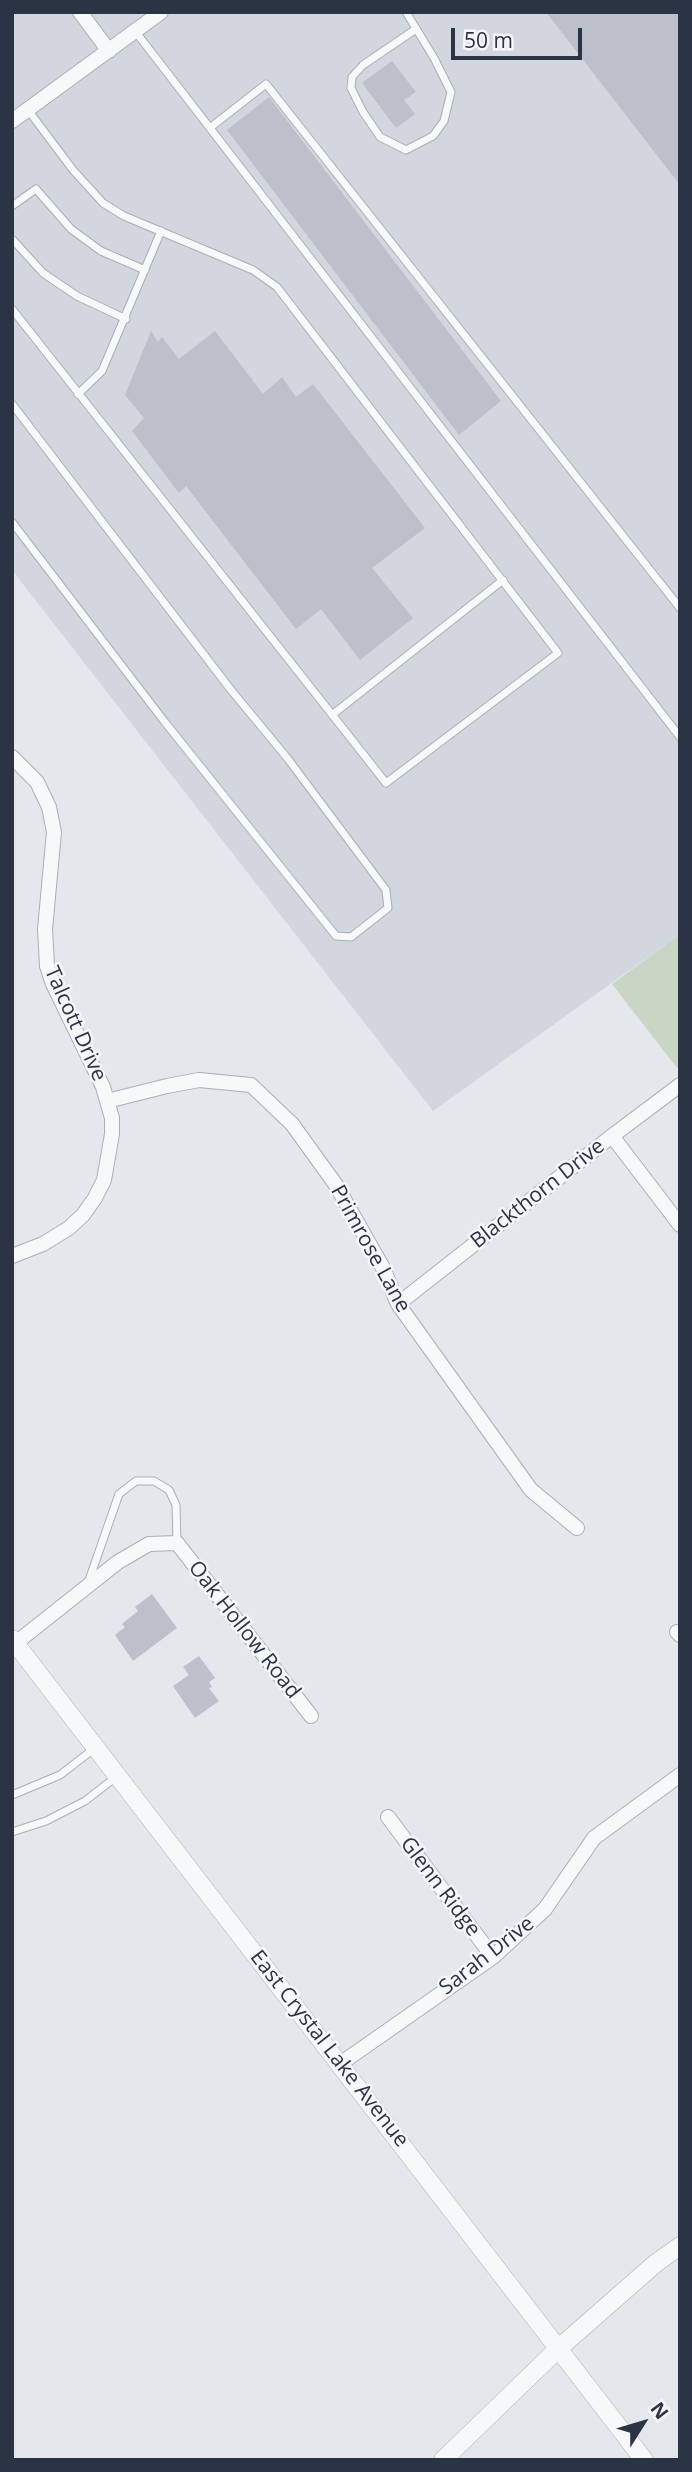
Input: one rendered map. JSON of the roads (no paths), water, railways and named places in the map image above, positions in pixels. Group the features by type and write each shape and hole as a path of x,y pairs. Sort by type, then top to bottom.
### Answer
{"street":[{"path":"80,12 109,51"},
{"path":"12,121 161,12"},
{"name":"Talcott Drive","path":"12,757 37,782 46,797 54,832 45,939 47,966 53,984 103,1087 112,1134 104,1180 83,1215 69,1228 27,1252 12,1256"},
{"name":"Primrose Lane","path":"107,1101 199,1080 251,1085 292,1124 336,1185 383,1268 398,1304 531,1490 577,1528"},
{"name":"Blackthorn Drive","path":"398,1304 680,1085"},
{"path":"611,1136 680,1224"},
{"name":"Oak Hollow Road","path":"13,1643 118,1562 149,1544 177,1544 311,1716"},
{"name":"East Crystal Lake Avenue","path":"13,1643 96,1747 644,2460"},
{"name":"Sarah Drive","path":"340,2064 493,1957 545,1909 594,1838 680,1775"},
{"name":"Glenn Ridge","path":"388,1817 493,1957"},
{"path":"443,2460 559,2348 656,2263 680,2246"}],"lane":[{"path":"406,12 434,58 451,92 444,121 433,136 407,150 380,137 351,88 352,77 362,65 416,29"},
{"path":"135,31 680,737"},
{"path":"211,127 267,84 680,608"},
{"path":"12,309 386,783 558,653 277,287 253,270 124,216 103,203 28,110"},
{"path":"12,206 36,189 71,229 101,251 145,270"},
{"path":"78,394 102,371 161,231"},
{"path":"12,239 43,273 77,296 126,319"},
{"path":"12,404 231,690 288,759 386,890 388,908 351,937 336,936 248,828 12,522"},
{"path":"332,715 503,580"},
{"name":"Oak Hollow Road","path":"87,1586 119,1494 136,1481 154,1481 169,1490 176,1505 177,1544"},
{"path":"12,1795 60,1775 96,1747"},
{"path":"12,1832 46,1821 75,1806 118,1776"}]}
